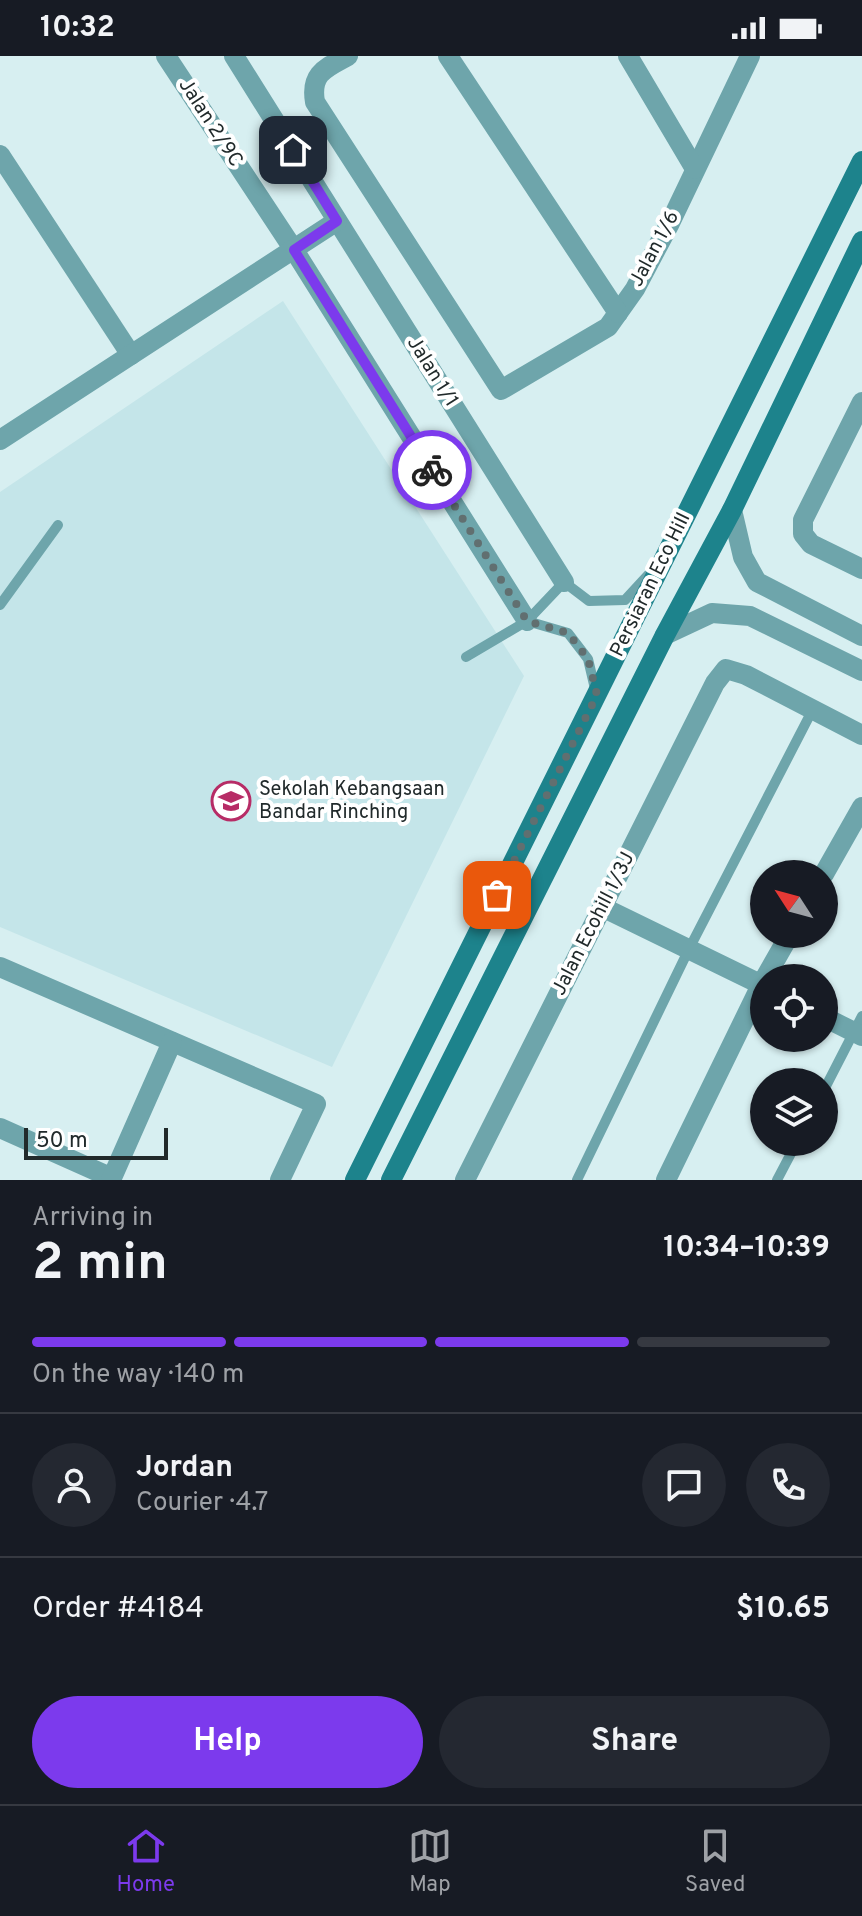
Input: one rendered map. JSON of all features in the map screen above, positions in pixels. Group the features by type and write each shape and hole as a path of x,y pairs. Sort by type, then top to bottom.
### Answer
{"street":[{"name":"Jalan 2/9C","path":"166,56 294,250 527,621"},
{"name":"Jalan 1/1","path":"234,56 564,582"},
{"name":"Jalan 1/6","path":"348,56 326,68 317,77 313,88 315,102 501,390 608,327 649,263 750,56"},
{"path":"448,56 618,313"},
{"path":"628,56 695,169"},
{"path":"0,155 131,355"},
{"name":"Persiaran Eco Hill","path":"355,1180 862,161"},
{"path":"0,440 337,221"},
{"path":"391,1180 665,635 732,510 862,241"},
{"path":"862,402 803,520 803,534 811,544 862,569"},
{"path":"732,510 743,557 757,582 862,636"},
{"path":"665,635 712,613 750,616 862,671"},
{"name":"Jalan Ecohill 1/3J","path":"467,1179 715,683 726,669 746,675 813,709"},
{"path":"813,709 862,735"},
{"path":"832,860 862,807"},
{"path":"602,907 750,976"},
{"path":"0,967 316,1104 280,1180"},
{"path":"666,1180 750,1009"},
{"path":"838,1021 859,1028"},
{"path":"0,1128 112,1179 172,1042"}],"lane":[{"path":"1,601 58,525"},
{"name":"Jalan 1/1","path":"564,582 589,601 625,600 664,558"},
{"path":"466,657 527,621 564,582"},
{"path":"527,621 568,633 588,659 597,695"},
{"path":"577,1180 689,949 813,709"},
{"path":"836,1068 859,1028"},
{"path":"777,1180 790,1156"}],"shaded area":[{"name":"Sekolah Kebangsaan Bandar Rinching","path":"283,301 524,676 332,1067 0,927 0,492"}],"way so far":[{"path":"432,470 527,621 568,633 588,659 597,695 497,895"}],"place":[{"name":"Sekolah Kebangsaan Bandar Rinching","path":"231,801"}],"route":[{"path":"293,150 337,221 294,250 432,470"}]}
